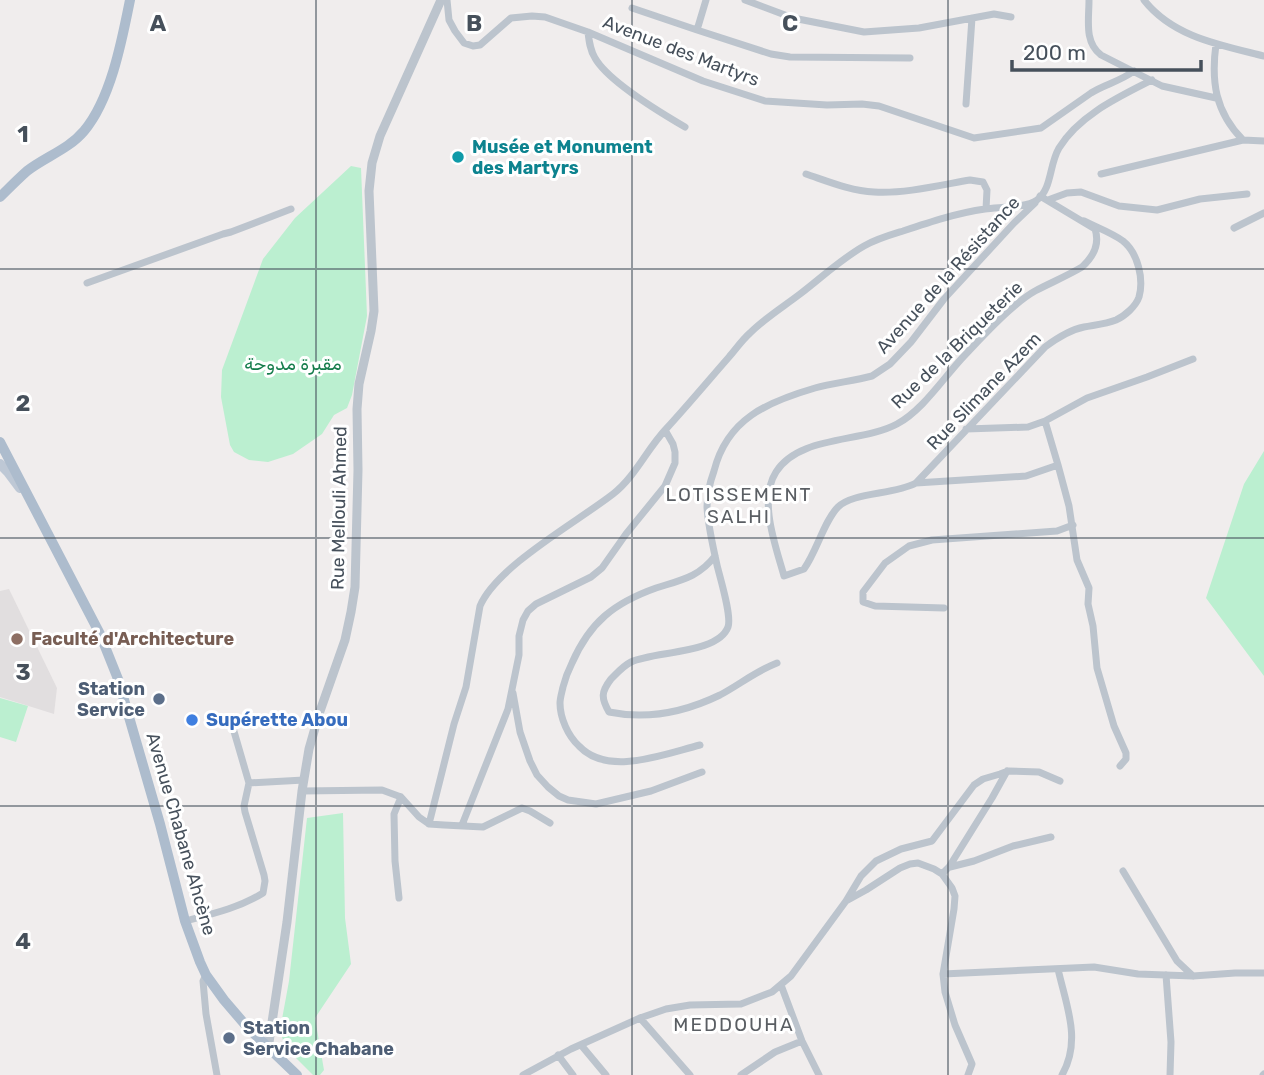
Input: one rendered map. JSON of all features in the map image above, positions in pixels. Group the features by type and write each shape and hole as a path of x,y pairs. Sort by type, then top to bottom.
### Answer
{"main road":[{"path":"0,197 28,170 69,145 85,130 103,100 112,77 130,0"},
{"name":"Avenue Chabane Ahcène","path":"0,444 100,634 118,679 185,921 206,975 258,1039 297,1075"},
{"path":"0,464 33,503"}],"street":[{"path":"435,0 435,12"},
{"name":"Rue Mellouli Ahmed","path":"272,1052 271,1023 309,749 318,714 345,640 355,587 357,409 359,384 374,311 369,191 372,163 380,136 441,0"},
{"name":"Avenue des Martyrs","path":"447,0 449,20 455,31 464,43 473,46 480,45 511,18 545,17 588,32 703,81 765,102 879,106 974,138 1041,128 1098,88 1121,80 1134,71"},
{"path":"697,30 706,0"},
{"path":"745,0 793,18 864,32 919,28 994,14 1011,17"},
{"path":"1089,0 1088,34 1095,50 1162,86 1216,97"},
{"path":"1144,0 1166,22 1185,32 1216,44 1264,56"},
{"path":"632,8 771,54 790,57 910,58"},
{"path":"966,104 972,18"},
{"path":"588,32 592,53 604,69 657,110 685,127"},
{"path":"1216,44 1216,97 1236,134 1243,140"},
{"path":"1043,198 1058,150 1076,128 1115,99 1152,80"},
{"path":"1101,174 1243,140 1264,141"},
{"path":"806,174 874,192 978,181 983,182 987,190 986,209"},
{"path":"429,824 466,687 477,618 484,597 517,563 615,492 664,430 770,314 865,245 940,219 1020,205 1067,193 1081,192 1119,206 1157,210 1200,199 1247,194"},
{"path":"1043,198 1084,221"},
{"name":"Avenue de la Résistance","path":"777,663 721,694 665,714 630,715 609,712 603,698 604,688 631,662 695,648 720,637 728,629 729,619 708,513 708,494 717,457 732,431 751,415 797,394 879,372 911,342 937,307 1014,223 1043,198"},
{"path":"87,283 291,209"},
{"path":"1234,228 1264,213"},
{"name":"Rue Slimane Azem","path":"916,484 1027,365 1052,342 1082,327 1115,320 1136,303 1140,286 1139,270 1129,247 1084,221"},
{"name":"Rue de la Briqueterie","path":"916,484 898,491 862,496 843,503 833,514 806,566 784,576 768,517 770,489 773,475 778,469 794,455 820,444 889,428 908,416 1012,309 1034,292 1082,267 1088,261 1094,253 1097,234 1095,229 1084,221"},
{"path":"966,429 1028,427 1045,421 1087,398 1193,359"},
{"path":"1045,421 1069,506 1077,560 1089,588 1088,604 1097,668 1114,726 1126,753 1120,766"},
{"path":"462,825 508,709 519,655 520,629 528,611 536,604 591,577 602,568 632,526 666,486 675,463 675,452 664,430"},
{"path":"916,484 1026,476 1058,465"},
{"path":"944,608 875,606 863,602 862,598 863,592 885,563 909,545 932,540 1057,531 1073,525"},
{"path":"700,745 623,762 592,758 574,742 563,720 560,702 564,680 580,645 601,618 630,598 702,571 715,556"},
{"path":"512,689 520,732 537,775 559,796 568,800 596,804 651,791 702,772"},
{"path":"185,921 233,908 263,893 264,875 244,806 249,783 233,728"},
{"path":"942,874 949,867 1007,771"},
{"path":"523,1075 558,1055 666,1009 690,1005 741,1004 772,992 791,976 861,876 876,861 901,849 932,841 974,785 1007,771 1040,772 1060,781"},
{"path":"249,783 304,780"},
{"path":"302,791 382,790 401,797 429,824 483,827 522,808 550,823"},
{"path":"399,898 394,861 394,814 401,797"},
{"path":"949,867 1051,837"},
{"path":"845,901 900,868 918,863 942,874 952,888 955,896 943,974 945,992 955,1025 972,1064 968,1075"},
{"path":"1123,871 1177,961 1193,976"},
{"path":"943,974 1094,967 1138,974 1193,976 1264,973"},
{"path":"1058,969 1073,1025 1071,1053 1062,1075"},
{"path":"206,975 203,981 206,1014 218,1075"},
{"path":"1166,975 1171,1042 1170,1075"},
{"path":"781,985 802,1041 819,1075"},
{"path":"640,1018 690,1075"},
{"path":"248,1028 271,1023"},
{"path":"258,1039 271,1023"},
{"path":"741,1075 775,1052 802,1041"},
{"path":"581,1045 606,1075"},
{"path":"558,1055 573,1075"},
{"path":"751,1067 755,1075"}],"shaded area":[{"name":"Faculté d'Architecture","path":"9,589 57,688 54,714 0,697 0,591"}],"green space":[{"name":"مقبرة مدوحة","path":"351,166 361,168 367,316 352,395 347,408 334,415 322,434 293,454 268,462 249,460 234,452 230,445 221,397 222,370 263,259 295,218"},
{"path":"1264,451 1264,676 1206,598 1244,484"},
{"path":"0,698 28,706 16,742 0,737"},
{"path":"343,813 345,918 351,964 315,1018 324,1070 320,1075 313,1075 285,1047 280,1030 289,981 307,818"}],"place":[{"name":"Musée et Monument des Martyrs","path":"458,157"},
{"name":"Faculté d'Architecture","path":"17,639"},
{"name":"Station Service","path":"159,699"},
{"name":"Supérette Abou","path":"192,720"},
{"name":"Station Service Chabane","path":"229,1038"}],"district":[{"name":"LOTISSEMENT SALHI","path":"739,505"},
{"name":"MEDDOUHA","path":"734,1024"}]}
